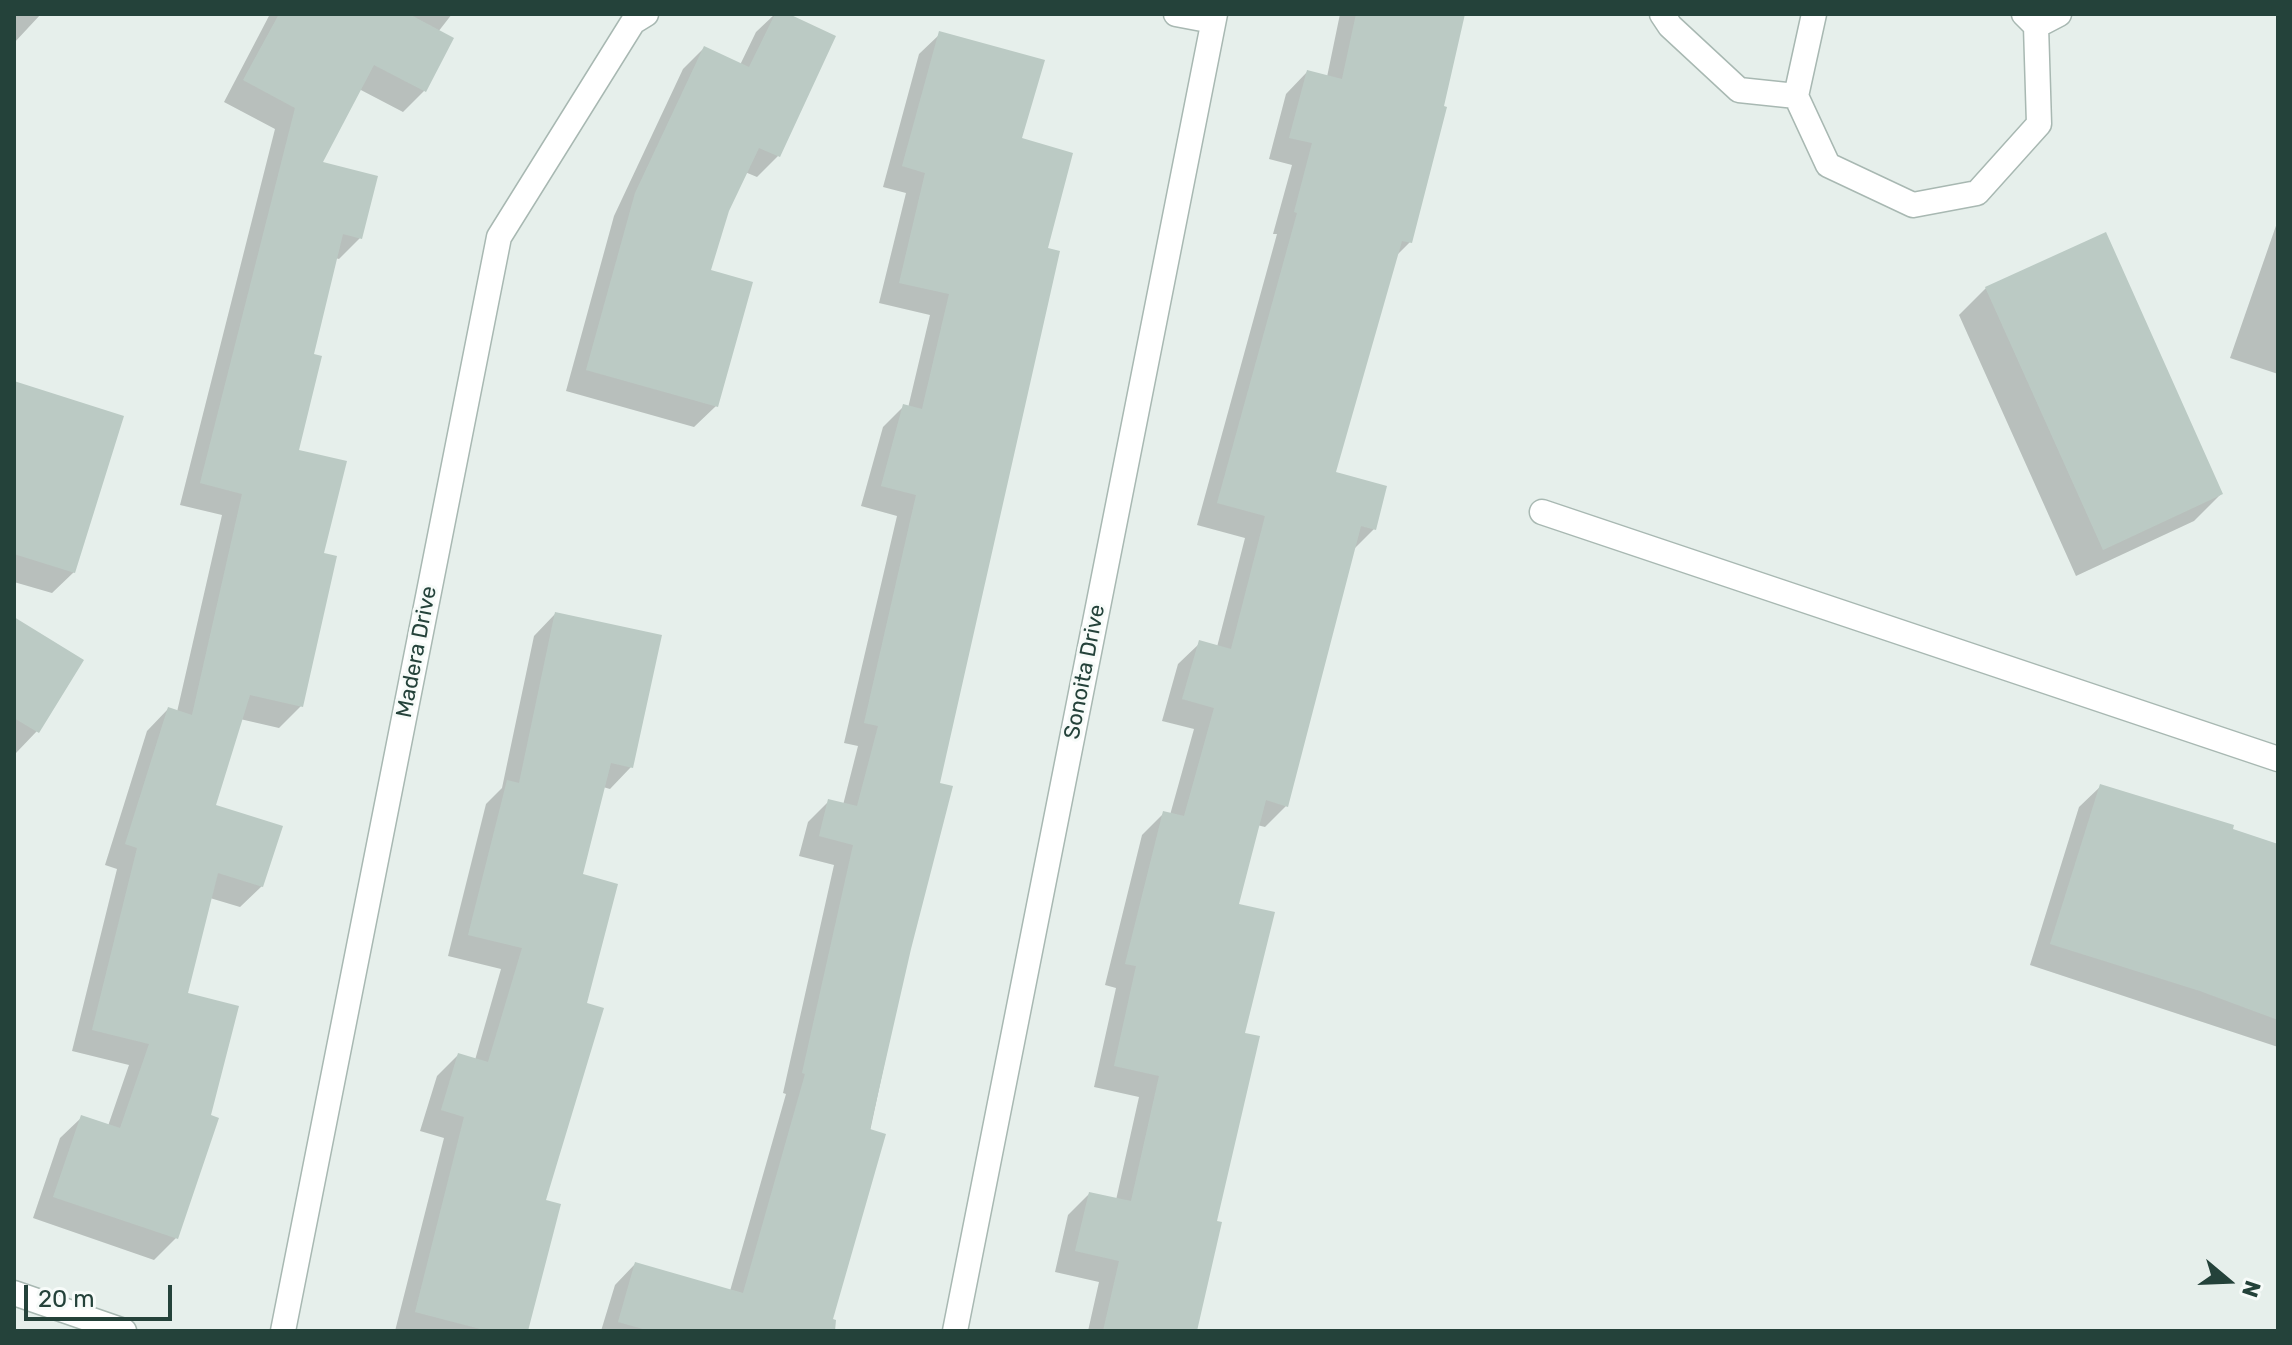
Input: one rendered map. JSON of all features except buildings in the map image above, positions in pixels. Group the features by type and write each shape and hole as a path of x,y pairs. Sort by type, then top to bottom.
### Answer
{"street":[{"name":"Madera Drive","path":"283,1331 499,237 633,22 646,14"},
{"path":"1176,14 1214,17"},
{"path":"1662,14 1670,26 1739,90 1796,96"},
{"path":"1814,14 1796,96 1828,165 1913,205 1977,193 2039,124 2030,20 2059,14"},
{"name":"Sonoita Drive","path":"955,1331 1214,17"},
{"path":"1542,512 2278,759"},
{"path":"14,1293 124,1331"}]}
